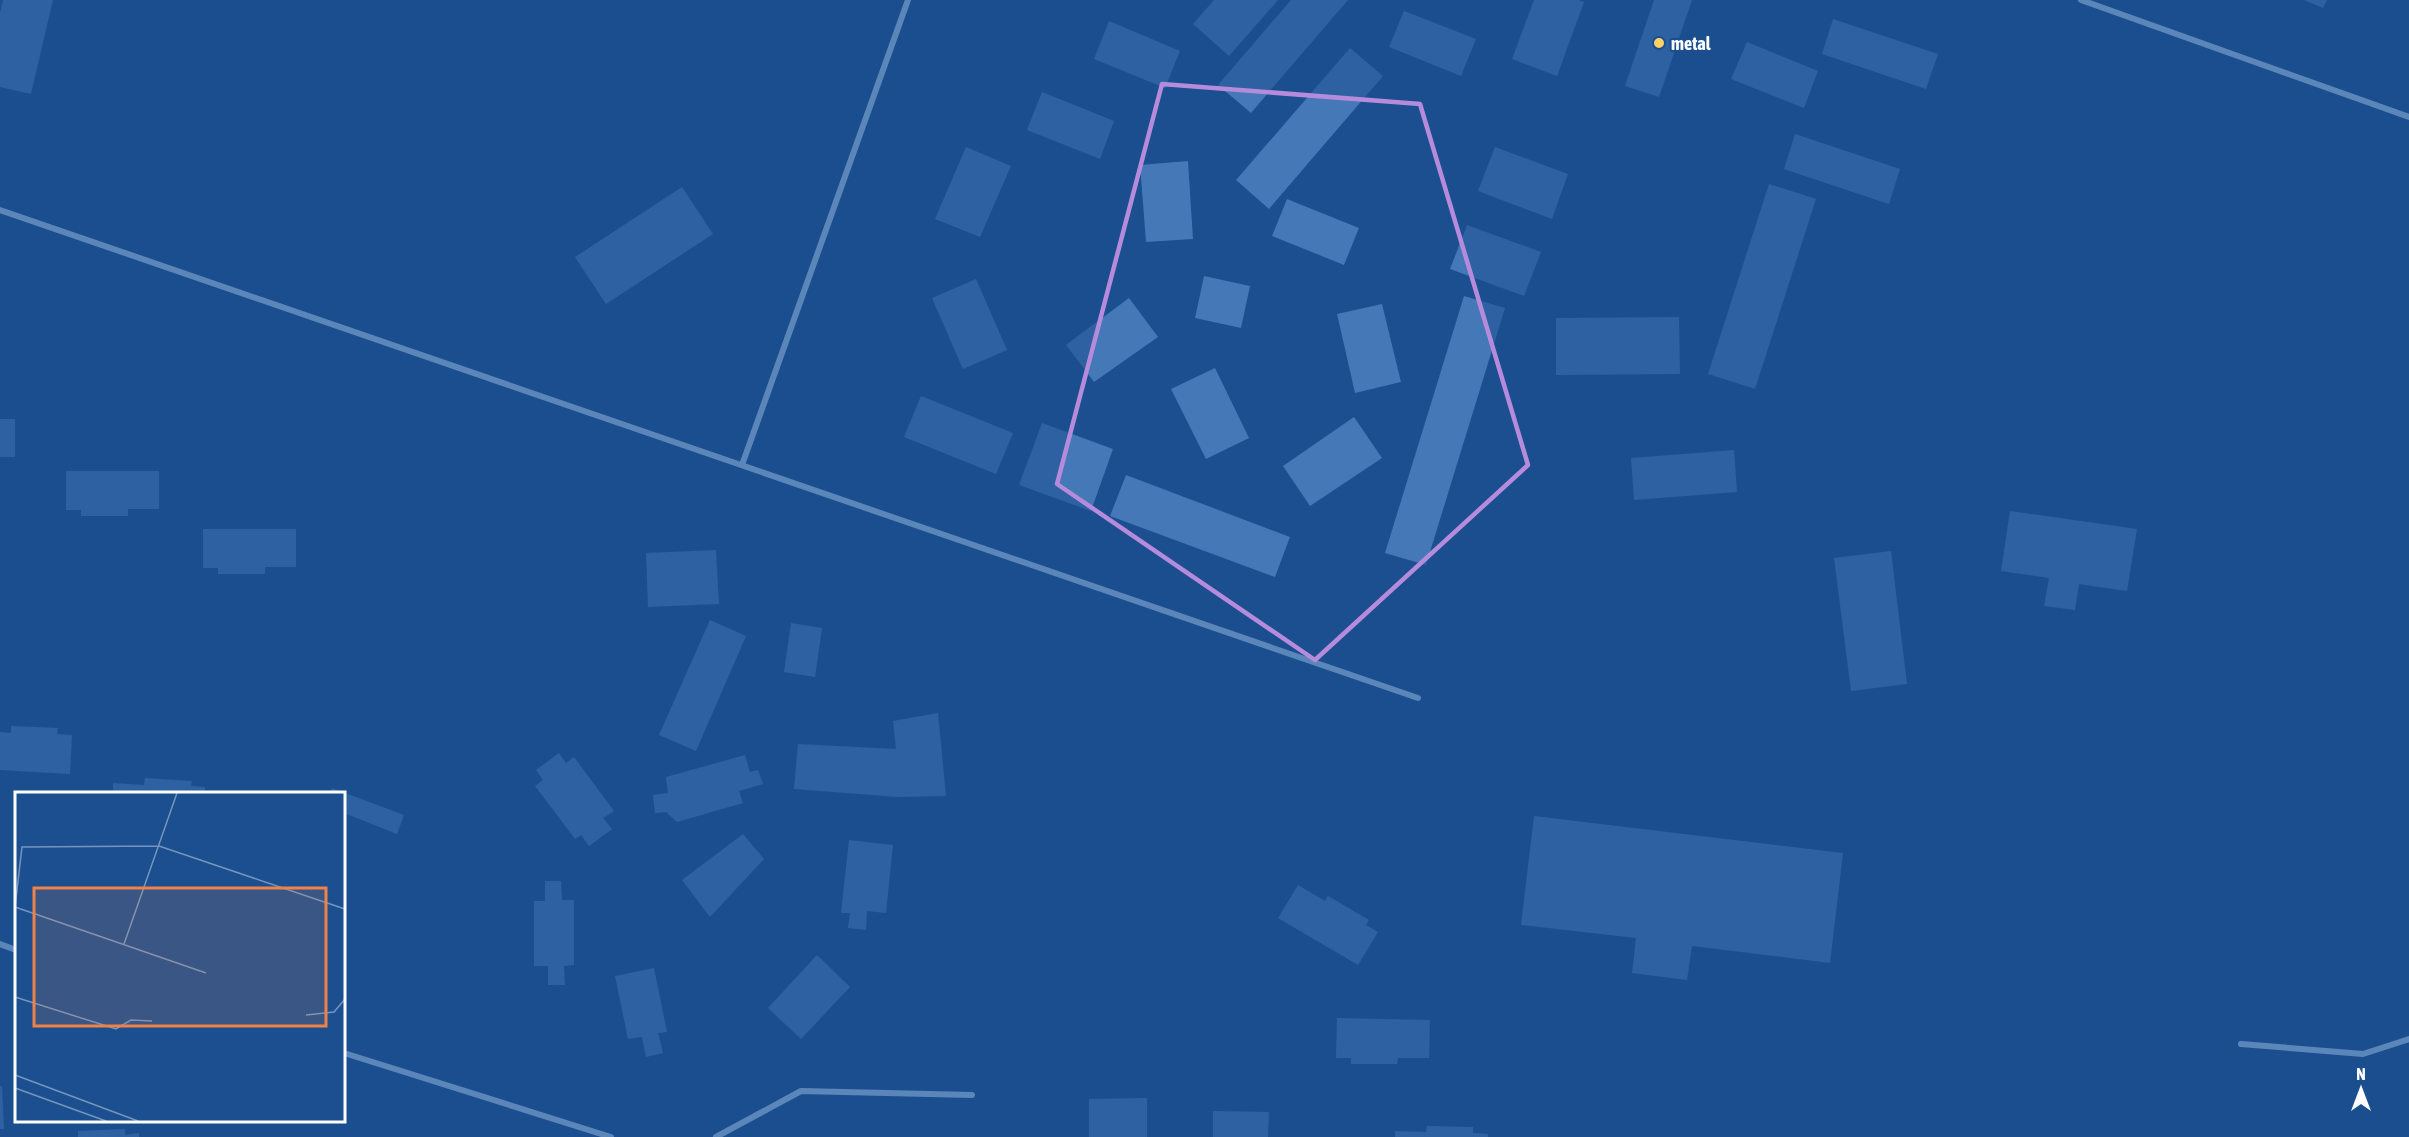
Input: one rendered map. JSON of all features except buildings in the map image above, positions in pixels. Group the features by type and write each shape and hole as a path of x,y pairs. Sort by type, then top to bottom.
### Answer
{"street":[{"path":"742,465 908,0"},
{"path":"2081,0 2409,117"},
{"path":"0,210 1418,698"},
{"path":"0,944 15,950"},
{"path":"2241,1044 2364,1054 2409,1039"},
{"path":"345,1053 611,1137"},
{"path":"716,1137 801,1091 972,1095"}],"highlighted area":[{"path":"1162,84 1420,104 1528,465 1315,660 1057,484"}],"place":[{"name":"metal","path":"1659,43"}]}
